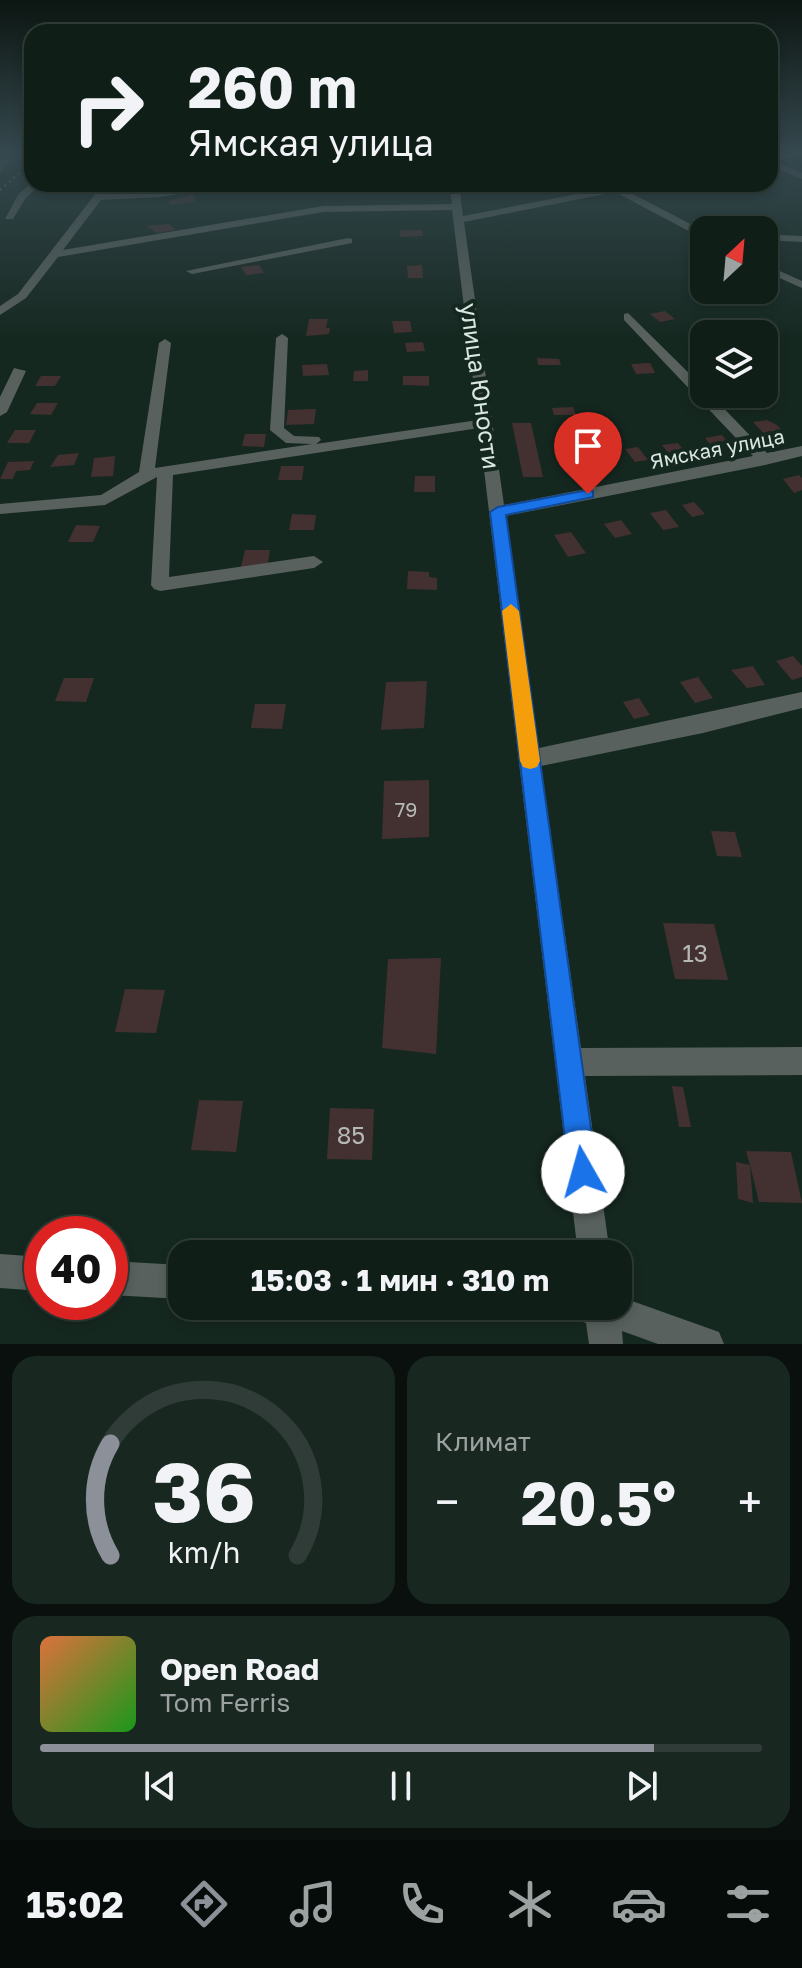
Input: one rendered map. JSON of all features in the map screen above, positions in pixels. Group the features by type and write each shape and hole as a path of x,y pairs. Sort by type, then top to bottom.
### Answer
{"street":[{"path":"0,311 22,296 87,214"},
{"path":"56,254 296,214"},
{"path":"449,214 457,214"},
{"name":"улица Юности","path":"457,214 592,1240"},
{"path":"663,214 690,228"},
{"path":"221,227 230,238"},
{"path":"778,238 802,239"},
{"path":"192,271 348,241"},
{"path":"240,249 249,260"},
{"path":"778,274 802,285"},
{"path":"628,317 765,460"},
{"path":"282,338 277,430 291,440 362,442"},
{"path":"146,474 165,343"},
{"path":"0,412 19,371"},
{"path":"0,509 105,500 146,474 486,423"},
{"name":"Ямская улица","path":"498,512 802,451"},
{"path":"165,471 160,585 314,562"},
{"path":"530,759 703,724 802,700"},
{"path":"569,1062 802,1061"},
{"path":"0,1271 24,1273"},
{"path":"128,1279 168,1281"},
{"path":"632,1319 707,1344"},
{"path":"599,1320 606,1344"}],"building":[{"path":"169,224 176,230 157,233 146,226"},
{"path":"400,230 422,230 423,236 400,237"},
{"path":"259,265 264,273 246,275 241,267"},
{"path":"422,265 423,278 408,278 407,266"},
{"path":"665,311 675,319 660,322 650,314"},
{"path":"309,319 328,319 326,328 330,328 329,334 306,336"},
{"path":"392,321 410,321 412,332 394,333"},
{"path":"423,342 425,351 407,352 405,343"},
{"path":"537,358 559,359 561,365 538,365"},
{"path":"650,363 655,373 636,374 631,364"},
{"path":"327,364 329,375 303,376 302,365"},
{"path":"368,370 368,381 353,381 354,371"},
{"path":"41,376 61,376 55,386 35,386"},
{"path":"403,376 429,376 429,386 403,385"},
{"path":"37,403 58,403 51,415 30,414"},
{"path":"573,407 576,415 554,415 552,408"},
{"path":"316,409 314,424 286,425 288,410"},
{"path":"767,420 786,435 768,438 753,422"},
{"path":"512,423 531,423 543,477 523,477"},
{"path":"15,430 36,430 29,443 7,443"},
{"path":"245,434 266,434 264,447 242,446"},
{"path":"722,435 731,445 713,448 705,438"},
{"path":"678,443 686,453 670,455 662,445"},
{"path":"638,447 648,460 635,462 625,449"},
{"path":"79,453 74,465 50,467 58,455"},
{"path":"590,453 600,468 584,471 573,455"},
{"path":"115,456 113,476 91,477 94,458"},
{"path":"34,461 30,470 16,471 13,479 0,479 8,462"},
{"path":"281,466 304,466 302,480 278,480"},
{"path":"799,475 802,490 794,493 783,479"},
{"path":"415,476 435,476 435,492 414,492"},
{"path":"694,502 705,514 692,517 682,505"},
{"path":"666,510 679,527 663,530 650,513"},
{"path":"292,514 316,515 314,530 289,530"},
{"path":"621,520 632,534 615,538 604,524"},
{"path":"76,525 100,526 93,542 68,542"},
{"path":"571,532 586,553 568,557 554,535"},
{"path":"245,550 270,550 267,568 241,567"},
{"path":"408,571 429,572 429,577 437,578 437,590 407,589"},
{"path":"793,656 802,666 802,677 792,680 776,661"},
{"path":"753,666 765,685 747,688 731,670"},
{"path":"698,677 713,698 695,703 680,682"},
{"path":"64,678 94,678 86,702 55,701"},
{"path":"427,681 424,728 381,730 386,682"},
{"path":"639,698 650,715 634,719 623,702"},
{"path":"255,704 286,704 282,729 251,728"},
{"path":"429,780 429,837 382,839 384,781"},
{"path":"711,831 735,832 742,857 717,856"},
{"path":"663,923 714,924 728,980 675,979"},
{"path":"441,958 436,1054 382,1048 388,959"},
{"path":"125,989 165,990 156,1033 115,1032"},
{"path":"672,1086 683,1087 691,1127 679,1127"},
{"path":"199,1100 243,1101 236,1152 191,1150"},
{"path":"330,1108 374,1109 372,1160 327,1159"},
{"path":"746,1151 791,1152 802,1203 759,1202"},
{"path":"736,1162 750,1165 753,1203 738,1199"}],"slow traffic":[{"path":"511,611 530,761"}],"route":[{"path":"583,1172 498,512 588,494"}]}
